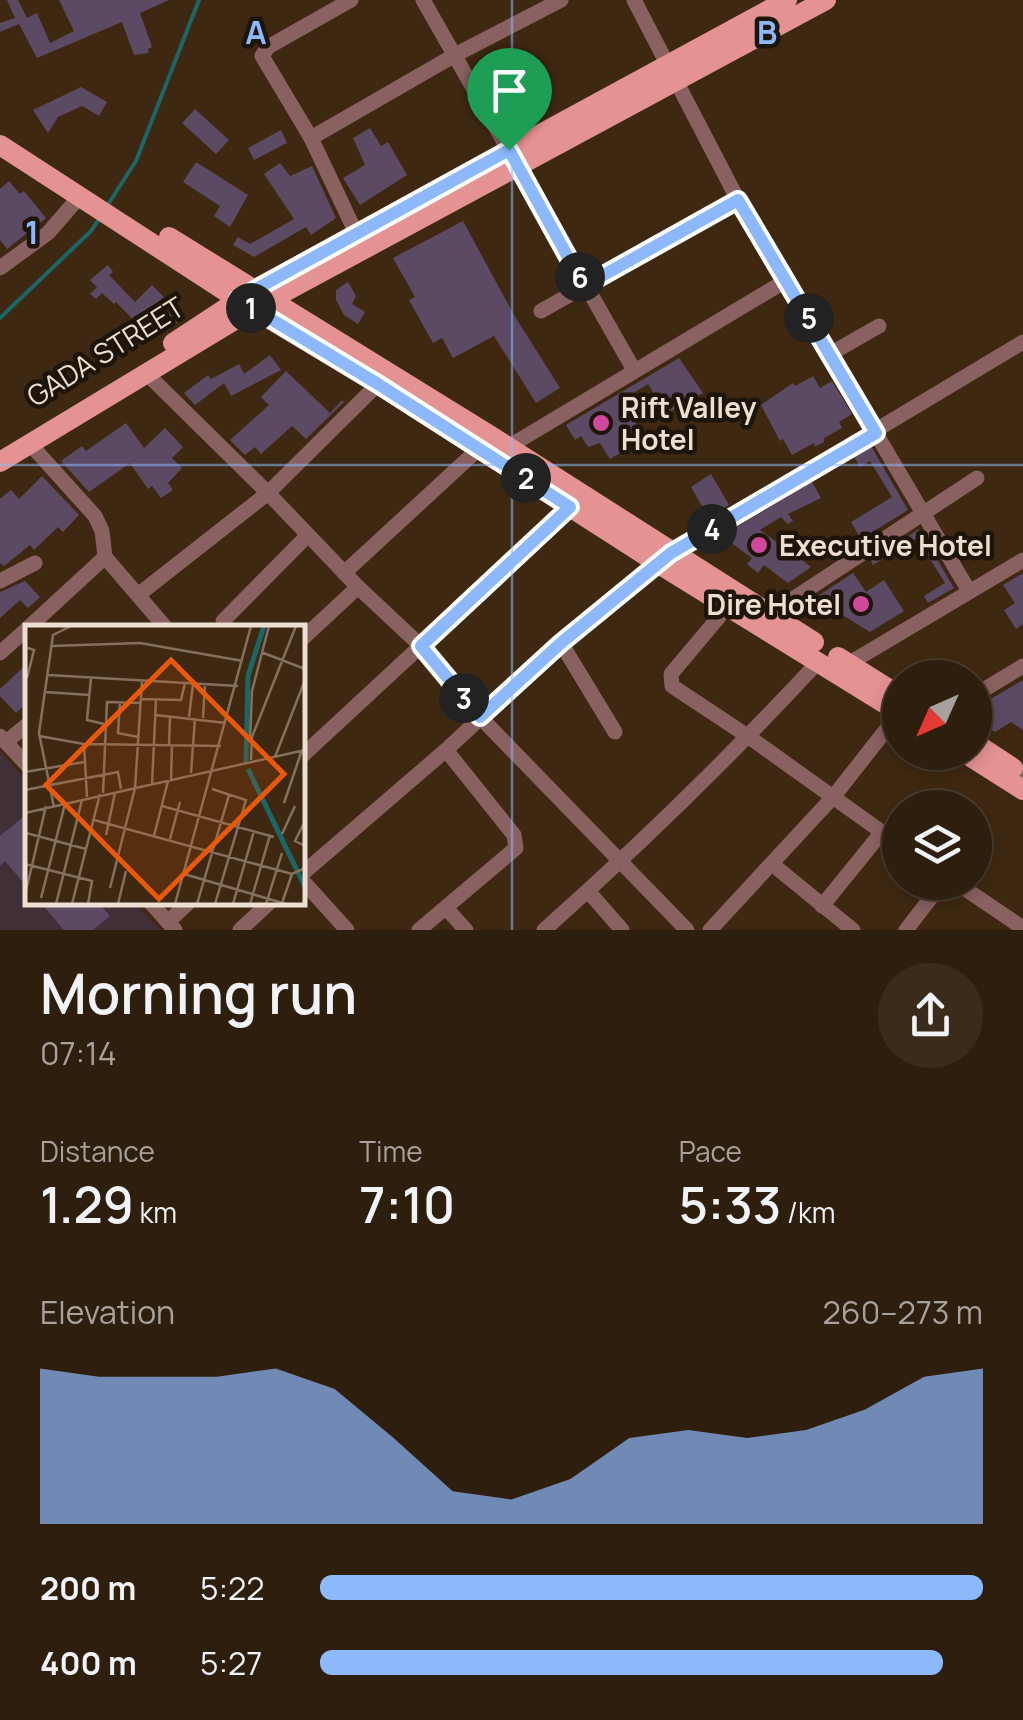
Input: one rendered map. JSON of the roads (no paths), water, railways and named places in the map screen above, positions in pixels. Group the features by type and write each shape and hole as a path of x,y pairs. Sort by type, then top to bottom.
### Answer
{"main road":[{"path":"671,73 786,0"},
{"path":"253,300 671,73 822,1"},
{"path":"0,129 90,196"},
{"path":"0,145 132,221 378,384 493,444"},
{"path":"0,462 147,374 356,234 514,158"},
{"path":"253,300 493,444 665,558 770,614 882,700"},
{"name":"GADA STREET","path":"0,448 253,300"},
{"path":"665,558 728,605 882,688"},
{"path":"992,754 1023,774"},
{"path":"991,770 1023,790"}],"street":[{"path":"351,0 268,47 262,56 311,138 356,234"},
{"path":"423,0 634,370"},
{"path":"311,138 455,55 561,0"},
{"path":"634,0 738,200 970,591"},
{"path":"0,278 7,264 90,196"},
{"path":"541,311 738,200"},
{"path":"344,573 493,444 634,370 787,280"},
{"path":"830,354 879,326"},
{"path":"305,874 561,643 665,558 1023,342"},
{"path":"147,374 358,588 421,646 480,717 686,930"},
{"path":"138,596 268,493 378,384"},
{"path":"30,444 94,516 102,531 105,558 159,625"},
{"path":"770,614 977,478"},
{"path":"305,753 576,502"},
{"path":"223,620 307,536"},
{"path":"31,625 105,558"},
{"path":"544,930 622,861 749,736 834,665 1023,560"},
{"path":"0,581 36,563"},
{"path":"305,636 358,588"},
{"path":"728,605 671,674 672,686 882,832 822,906"},
{"path":"0,653 25,631"},
{"path":"561,643 615,732"},
{"path":"992,684 1023,666"},
{"path":"25,726 3,739 25,763"},
{"path":"710,930 834,796 882,736"},
{"path":"419,930 511,854 516,840 446,750"},
{"path":"772,864 854,930"},
{"path":"305,881 347,930"},
{"path":"588,891 622,930"},
{"path":"906,930 929,900"},
{"path":"983,900 1019,923"},
{"path":"153,905 172,926 188,905"},
{"path":"240,930 267,905"},
{"path":"446,908 466,930"}],"waterway":[{"path":"107,206 136,161 199,0"},
{"path":"0,318 99,219"}],"place":[{"name":"Rift Valley Hotel","path":"601,423"},
{"name":"Executive Hotel","path":"759,545"},
{"name":"Dire Hotel","path":"861,604"}]}
